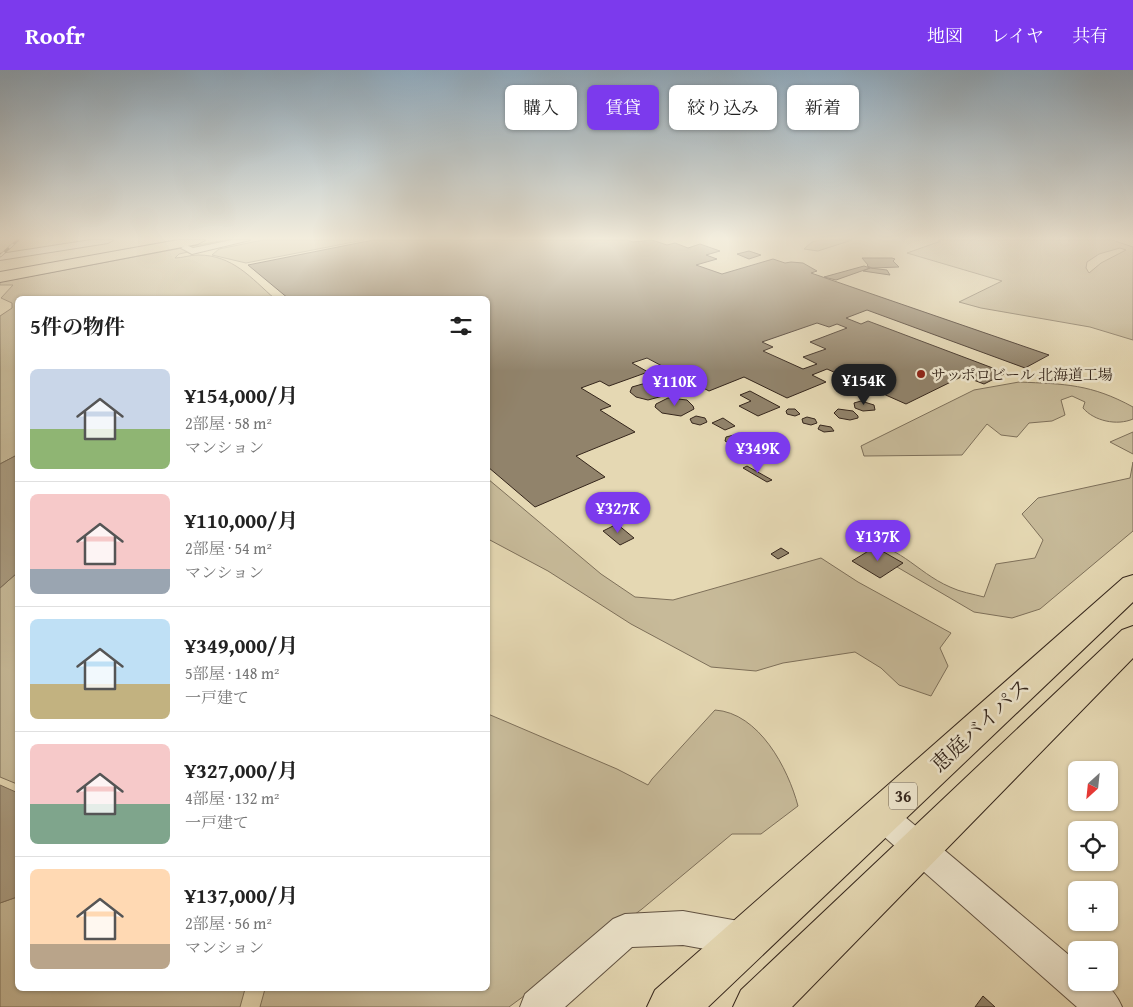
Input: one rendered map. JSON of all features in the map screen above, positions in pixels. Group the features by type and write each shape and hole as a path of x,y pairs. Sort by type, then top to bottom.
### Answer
{"highway":[{"name":"恵庭バイパス","path":"672,1007 1133,585"},
{"path":"773,1000 919,848 1133,638"}],"street":[{"path":"882,816 1104,1007"},
{"path":"538,1007 625,931 683,928 746,940"}],"shaded area":[{"path":"258,284 272,296 15,296 15,456 0,464 0,316 12,308 12,303 1,298 13,285 0,285"},
{"path":"996,284 1133,284 1133,340 1090,327 981,308 959,302"},
{"path":"1019,382 1064,385 1104,394 1133,407 1133,419 1113,422 1099,419 1083,408 1085,402 1072,396 1061,400 1065,415 1052,421 1029,423 1017,437 1001,435 987,424 962,455 864,456 861,446 974,390"},
{"path":"1133,432 1133,454 1110,442"},
{"path":"15,456 15,575 0,588 0,464"},
{"path":"1133,462 1133,531 1040,609 1012,618 974,612 856,543 871,544 895,552 938,581 962,592 984,597 996,564 1035,558 1043,540 1022,514 1038,498 1130,478"},
{"path":"490,481 601,574 635,597 673,600 821,558 858,582 951,633 940,648 948,666 931,696 899,685 881,668 855,652 783,663 756,671 711,667 631,624 548,571 490,540"},
{"path":"15,575 15,783 0,777 0,588"},
{"path":"715,710 731,713 745,721 758,732 779,760 787,775 798,806 761,834 732,834 642,909 509,1007 260,1007 264,991 490,991 490,715 617,769 648,785"},
{"path":"0,785 15,792 15,898 0,903"},
{"path":"15,898 15,991 244,991 240,1007 0,1007 0,903"}],"building":[{"name":"サッポロビール 北海道工場","path":"271,284 842,284 1049,355 1025,368 867,310 846,318 861,324 868,321 1006,373 984,384 963,376 906,404 827,369 812,375 826,382 787,398 744,377 709,391 647,358 632,363 648,372 609,386 600,381 581,388 611,406 600,410 635,432 576,456 605,477 535,507 490,469 490,296 285,296","holes":["817,323 829,327 837,324 847,328 810,342 826,349 803,357 817,364 803,369 763,351 773,347 762,342"]},
{"path":"646,383 662,387 665,393 663,396 648,400 636,397 630,392 632,387"},
{"path":"750,391 780,407 758,416 739,406 751,401 740,395"},
{"path":"668,398 687,400 694,409 681,416 662,413 655,407 656,404"},
{"path":"861,401 874,405 875,410 863,411 855,408 854,403"},
{"path":"788,409 795,409 800,414 795,416 787,414 786,411"},
{"path":"838,409 853,411 858,418 850,420 839,418 834,413"},
{"path":"696,416 705,418 707,422 700,425 692,423 690,419"},
{"path":"807,417 815,419 817,423 811,425 803,423 802,419"},
{"path":"723,418 735,426 725,430 712,423"},
{"path":"820,425 831,427 834,431 824,432 818,429"},
{"path":"734,435 743,437 746,442 745,444 732,445 725,441 726,437"},
{"path":"747,466 772,480 767,482 743,468"},
{"path":"617,524 634,538 620,545 603,531"},
{"path":"875,547 903,563 880,578 852,561"},
{"path":"781,548 789,553 778,559 771,554"},
{"path":"983,996 995,1007 975,1007"}],"place":[{"name":"サッポロビール 北海道工場","path":"921,374"}]}
